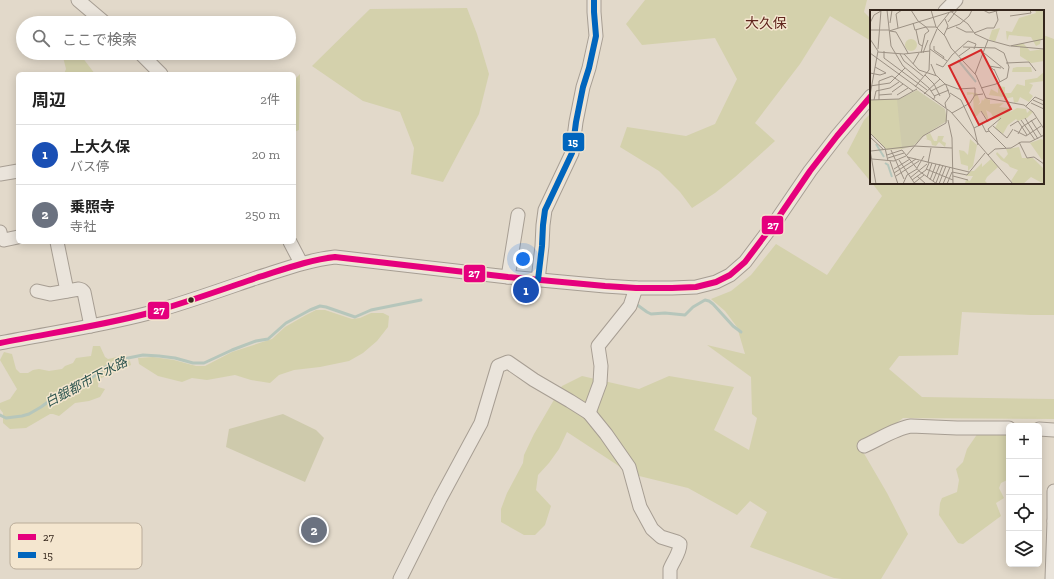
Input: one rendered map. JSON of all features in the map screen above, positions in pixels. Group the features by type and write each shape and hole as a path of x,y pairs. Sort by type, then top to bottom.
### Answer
{"street":[{"path":"78,0 97,16"},
{"path":"538,280 545,210 572,153 583,87 596,36 594,0"},
{"path":"946,10 956,0"},
{"path":"147,60 158,72"},
{"path":"0,343 91,326 149,313 301,264 335,257 508,277 605,286 636,288 696,287 716,282 730,276 745,262 778,218 810,171 870,97"},
{"path":"0,174 16,171"},
{"path":"508,277 518,215"},
{"path":"0,232 1,237 4,240 16,237"},
{"path":"57,244 67,291"},
{"path":"291,244 301,264"},
{"path":"589,413 600,383 601,366 598,346 630,306 636,288"},
{"path":"37,291 50,294 79,289 82,290 84,292 91,326"},
{"path":"400,579 440,499 481,423 498,366 508,362 534,380 589,413 606,434 629,467 640,507 652,529 661,537 680,544 670,570 670,579"},
{"path":"864,446 896,431 912,426 1006,428"},
{"path":"1042,429 1054,430"},
{"path":"1052,579 1054,492"}],"shaded area":[{"path":"645,0 867,0 864,12 870,18 870,40 830,16 800,64 755,123 775,141 735,177 715,193 692,208 680,192 659,171 620,147 627,127 686,136 715,124 737,79 715,38 642,45 626,24"},
{"path":"467,8 477,34 489,74 479,114 443,182 411,174 414,148 400,112 363,101 312,66 370,9"},
{"path":"1044,35 1054,39 1054,315 962,312 958,355 899,356 889,369 922,397 1054,399 1054,419 903,418 862,450 887,493 908,534 881,579 834,578 750,547 767,512 750,501 737,515 688,488 631,474 567,432 559,449 538,475 536,490 551,506 545,525 535,535 524,535 501,522 501,509 507,493 523,463 524,455 534,434 562,386 582,376 639,389 669,376 734,387 714,430 749,450 757,418 752,414 751,377 707,345 745,354 737,327 725,311 711,299 731,291 751,275 776,244 827,275 882,196 873,184 1044,184"},
{"path":"64,60 84,60 93,72 65,72 66,69"},
{"path":"300,74 299,130 296,131 296,78"},
{"path":"870,114 870,181 847,153 864,120"},
{"path":"316,310 325,310 352,319 360,318 371,313 383,313 389,316 388,327 377,341 363,353 349,361 320,367 294,370 279,375 270,383 251,380 235,375 207,380 192,378 182,382 158,376 139,364 138,358 153,357 174,360 196,366 205,366 232,352 272,339 285,327"},
{"path":"93,346 100,346 105,357 108,359 122,356 130,361 131,365 99,379 98,387 105,389 100,397 89,401 75,403 59,416 50,414 26,428 10,429 3,423 3,413 0,409 0,403 10,399 17,389 0,360 4,352 12,354 16,369 20,373 28,373 39,369 49,371 62,369 73,363 76,358 91,356"},
{"path":"283,414 316,430 324,438 305,482 226,447 229,429"},
{"path":"978,433 1006,433 1006,480 1001,483 999,488 1004,498 996,503 1001,516 963,544 958,543 939,515 942,498 957,492 959,480 956,469 963,462 967,449"}],"waterway":[{"name":"白銀都市下水路","path":"0,415 6,418 29,414 63,391 90,379 107,366 128,358 143,355 159,356 175,358 193,363 204,363 232,350 256,341 268,339 286,323 320,306 355,317 371,310 421,300"},
{"name":"白銀都市下水路","path":"636,304 651,314 665,313 685,315 693,307 705,300 709,301 733,326 741,332"}],"transit line":[{"name":"15","path":"538,280 545,210 572,153 583,87 596,36 594,0"},
{"name":"27","path":"0,343 131,318 189,301 315,260 335,257 508,277 605,286 672,288 696,287 716,282 730,275 745,262 778,218 810,171 870,97"}],"place":[{"name":"上大久保","path":"526,290"},
{"name":"乗照寺","path":"314,530"}],"district":[{"name":"大久保","path":"766,23"}]}
